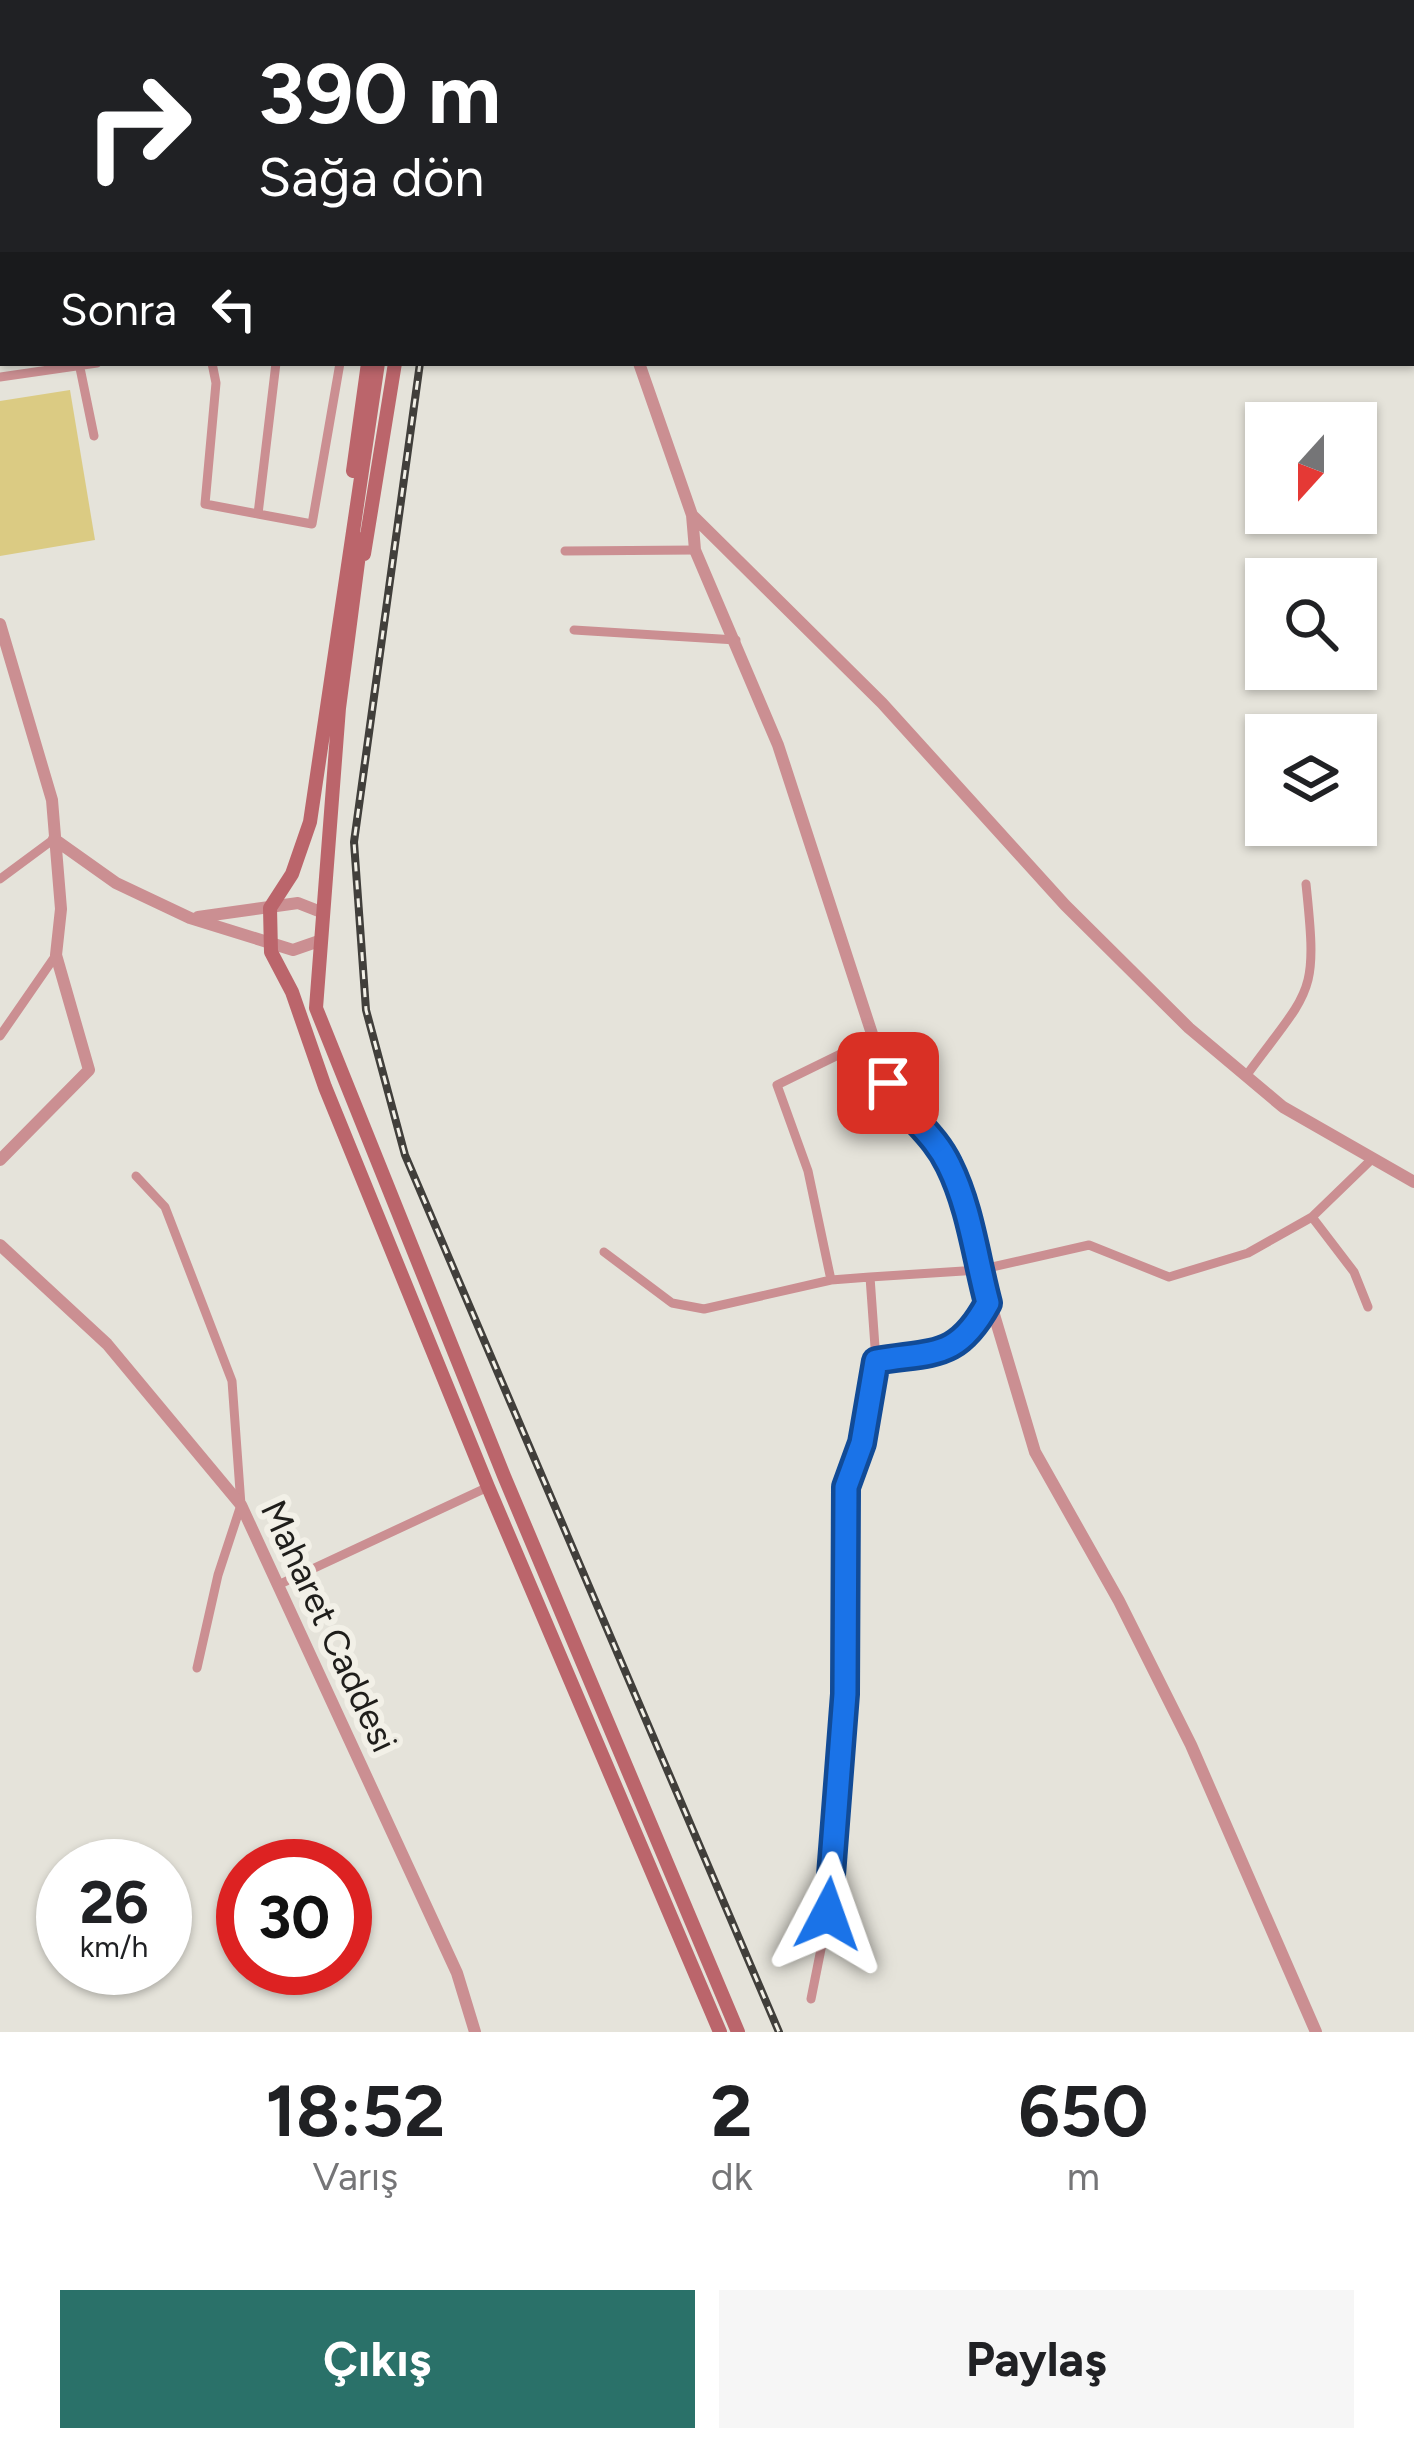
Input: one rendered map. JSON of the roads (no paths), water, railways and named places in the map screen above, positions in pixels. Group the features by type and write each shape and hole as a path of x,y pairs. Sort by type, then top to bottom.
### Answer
{"main road":[{"path":"368,366 345,532 351,575 316,1008 738,2032"},
{"path":"382,366 310,822 292,874 270,908 271,946 488,1487 720,2032"},
{"path":"351,575 371,535 395,366"}],"street":[{"path":"0,377 87,366"},
{"path":"213,366 216,383 205,505 312,524 339,366"},
{"path":"257,514 276,366"},
{"path":"640,366 692,515 695,550 778,745 871,1039 901,1108 924,1123 950,1167 1035,1452 1119,1601 1190,1745 1316,2032"},
{"path":"80,368 94,436"},
{"path":"692,515 882,703 1081,920 1189,1028 1283,1107 1414,1182"},
{"path":"565,551 695,550"},
{"path":"0,624 52,800 61,909 56,955 89,1070 0,1160"},
{"path":"574,630 736,640"},
{"path":"0,878 54,839"},
{"path":"54,839 116,883 190,918 293,950 320,941"},
{"path":"1246,1076 1308,995 1314,966 1306,884"},
{"path":"190,918 298,903 321,912"},
{"path":"0,1036 56,955"},
{"path":"831,1280 808,1171 777,1085 871,1039"},
{"path":"604,1252 672,1303 704,1309 831,1280 979,1270 1089,1245 1169,1277 1248,1253 1312,1217 1373,1158"},
{"path":"136,1176 165,1207 232,1381 241,1505 218,1575 197,1668"},
{"path":"1312,1217 1354,1271 1367,1307"},
{"name":"Maharet Caddesi","path":"0,1245 107,1344 241,1505 457,1973 476,2032"},
{"path":"811,1999 828,1914 845,1694 846,1487 862,1443 876,1361 870,1277"},
{"path":"876,1361 942,1352 963,1342 988,1303"},
{"path":"278,1585 488,1487"}],"railway":[{"path":"420,366 354,842 366,1010 405,1155 779,2032"}]}
